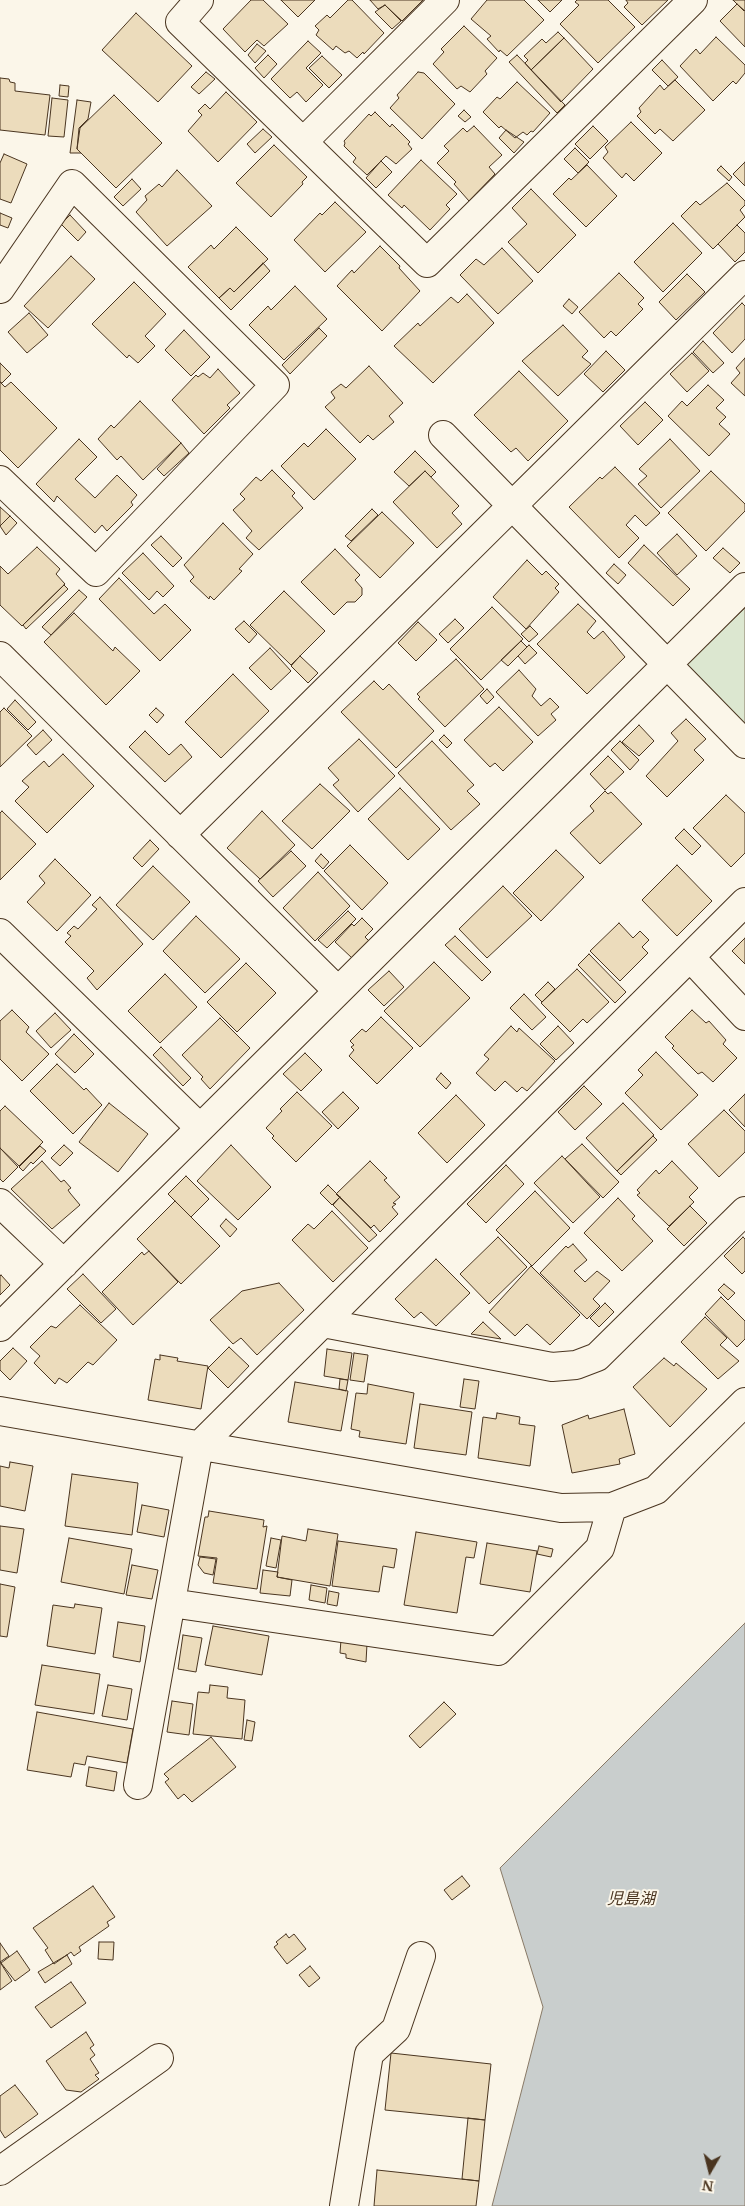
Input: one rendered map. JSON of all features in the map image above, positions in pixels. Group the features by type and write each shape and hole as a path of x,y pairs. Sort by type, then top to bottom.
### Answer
{"street":[{"path":"199,0 180,22 427,262 693,0"},
{"path":"304,141 444,0"},
{"path":"0,290 72,184 275,385 96,572 0,480"},
{"path":"180,835 745,275"},
{"path":"443,435 745,744"},
{"path":"0,1327 745,587"},
{"path":"0,656 338,991"},
{"path":"138,1785 199,1446 745,902"},
{"path":"0,933 200,1128"},
{"path":"690,958 745,1016"},
{"path":"0,1203 64,1264"},
{"path":"323,1323 552,1367 576,1365 597,1357 745,1211"},
{"path":"0,1411 561,1508 612,1507 656,1490 745,1402"},
{"path":"170,1602 498,1651 600,1548 612,1507"},
{"path":"344,2206 369,2054 396,2029 421,1956"},
{"path":"0,2171 159,2058"}],"green space":[{"path":"745,608 745,727 685,664"}],"water":[{"name":"児島湖","path":"745,1623 745,2206 492,2206 543,2007 500,1868"}],"building":[{"path":"251,0 263,0 288,24 264,46 257,40 245,52 223,29"},
{"path":"281,0 315,0 298,17"},
{"path":"348,0 352,0 384,33 364,54 363,52 357,58 349,51 345,53 336,46 333,50 316,35 319,30 315,26 327,15 330,18"},
{"path":"370,0 423,0 402,21 385,5 378,9"},
{"path":"487,0 524,0 544,20 507,56 500,50 499,52 487,39 491,36 471,19"},
{"path":"538,0 562,0 550,12"},
{"path":"577,0 608,0 635,27 598,63 560,24 579,5 575,2"},
{"path":"626,0 668,0 642,25 624,7 628,3"},
{"path":"733,0 745,0 745,10 744,11"},
{"path":"737,4 745,11 745,47 720,21"},
{"path":"385,5 401,21 392,29 375,12"},
{"path":"136,13 192,66 158,102 102,50"},
{"path":"464,26 497,58 485,71 487,74 470,92 461,86 457,89 433,64 444,52 441,49"},
{"path":"558,32 564,38 531,70 525,63 528,60 524,56 542,39 546,43"},
{"path":"716,37 745,65 745,73 736,84 733,81 713,101 680,66 696,49 700,54"},
{"path":"564,38 593,69 561,102 531,70"},
{"path":"308,41 321,53 306,68 323,85 306,102 297,92 290,98 271,79"},
{"path":"257,44 266,51 255,63 248,55"},
{"path":"268,55 277,64 264,78 255,68"},
{"path":"517,55 565,105 557,113 509,62"},
{"path":"322,56 342,75 329,88 309,68"},
{"path":"662,60 678,77 668,86 652,70"},
{"path":"206,72 215,79 199,94 191,87"},
{"path":"418,72 424,73 455,104 422,139 390,108 399,98 397,95"},
{"path":"0,78 9,79 10,82 15,83 15,91 50,95 45,135 0,130"},
{"path":"675,80 705,110 673,141 660,129 655,134 637,116 641,112 639,108 660,85 664,90"},
{"path":"517,82 550,113 533,132 531,131 527,135 523,132 515,138 501,126 499,128 483,112 497,97 500,99"},
{"path":"60,85 69,86 68,97 59,96"},
{"path":"226,92 257,122 218,162 188,131 202,115 198,111 205,104 210,109"},
{"path":"114,95 162,143 116,188 77,149 80,128"},
{"path":"52,98 68,100 64,137 48,136"},
{"path":"77,100 91,102 88,119 79,128 77,149 81,153 70,153"},
{"path":"464,110 471,117 465,122 458,116"},
{"path":"375,112 390,127 392,124 410,142 408,144 412,149 396,164 386,156 367,175 353,162 356,158 344,146 344,141 369,114 371,116"},
{"path":"631,122 662,153 634,181 626,173 622,178 603,158 608,152 605,147"},
{"path":"474,126 502,155 489,167 495,174 469,201 454,184 456,182 437,163 449,151 444,146 463,128 467,132"},
{"path":"593,126 608,141 590,159 575,144"},
{"path":"263,129 272,137 255,153 247,144"},
{"path":"506,130 524,142 514,153 499,138"},
{"path":"274,145 307,177 302,182 303,184 271,217 236,183"},
{"path":"575,148 589,162 578,173 564,159"},
{"path":"4,154 27,164 11,203 0,199 0,163"},
{"path":"421,160 457,194 446,205 450,209 430,230 404,205 402,208 388,195"},
{"path":"381,161 392,172 376,188 366,178"},
{"path":"745,162 745,186 733,174"},
{"path":"587,165 617,196 586,227 553,194 569,178 571,180"},
{"path":"721,166 732,177 729,181 717,170"},
{"path":"177,170 212,206 167,246 136,212 147,200 145,196 159,184 162,187"},
{"path":"132,179 141,189 123,206 114,197"},
{"path":"727,183 745,201 745,205 740,210 745,217 713,249 681,216 696,201 700,205"},
{"path":"531,189 576,235 538,273 508,242 527,224 512,208"},
{"path":"335,202 366,232 325,272 294,240 320,213 322,215"},
{"path":"0,213 12,218 8,228 0,225"},
{"path":"70,215 86,232 78,241 61,224"},
{"path":"673,223 702,253 663,292 634,262"},
{"path":"737,225 745,233 745,252 735,262 718,244"},
{"path":"236,227 268,259 234,292 230,288 219,298 188,267 211,245 214,249"},
{"path":"380,246 400,266 399,268 420,291 382,331 337,286 352,270 354,273"},
{"path":"502,248 533,281 498,314 460,275 476,259 484,265"},
{"path":"71,256 95,279 48,328 24,306"},
{"path":"263,263 270,271 231,310 219,298 230,288 234,292"},
{"path":"619,273 644,298 638,304 643,309 616,336 611,331 604,338 579,312"},
{"path":"687,274 705,292 676,320 659,302"},
{"path":"134,282 166,314 145,336 155,346 138,363 129,355 127,358 92,324"},
{"path":"295,286 327,319 284,360 249,325 268,306 271,310"},
{"path":"467,294 494,323 433,383 394,346 418,323 420,326 451,297 458,303"},
{"path":"569,299 578,307 572,314 563,306"},
{"path":"742,303 745,306 745,339 732,353 713,333"},
{"path":"29,313 48,335 27,353 8,332"},
{"path":"563,325 588,351 582,357 591,364 558,396 522,361"},
{"path":"319,328 327,336 290,374 282,365"},
{"path":"184,330 210,357 191,376 165,350"},
{"path":"703,341 724,363 713,373 693,352"},
{"path":"606,351 625,370 603,392 584,374"},
{"path":"692,353 709,371 687,392 670,374"},
{"path":"745,358 745,396 731,383 740,373 736,368"},
{"path":"0,363 11,374 2,383 0,382"},
{"path":"369,366 403,403 389,416 394,422 373,440 368,435 360,443 325,407 335,398 331,392 341,384 346,388"},
{"path":"218,369 240,393 227,405 230,408 204,434 172,400 196,375 198,377 203,373 210,378"},
{"path":"519,371 568,421 528,461 516,448 511,452 474,415"},
{"path":"0,382 5,387 11,382 57,428 18,468 0,450"},
{"path":"708,385 724,400 716,408 726,417 719,424 730,434 709,456 668,416 682,401 687,406"},
{"path":"140,401 181,443 143,480 121,456 117,460 98,439 111,425 114,428"},
{"path":"645,402 663,420 638,445 620,426"},
{"path":"326,429 356,459 314,500 281,466 304,443 308,447"},
{"path":"79,439 97,457 75,479 95,498 117,475 137,495 131,502 133,505 107,531 102,525 95,533 57,496 54,502 36,484"},
{"path":"670,439 700,471 661,508 638,484 647,476 639,469"},
{"path":"181,443 189,453 164,476 157,469"},
{"path":"415,451 436,472 431,477 425,471 409,486 394,472"},
{"path":"615,467 660,513 646,526 635,515 626,525 639,538 619,558 569,507 600,477 602,479"},
{"path":"272,470 295,493 292,496 303,508 259,550 246,538 252,531 233,510 245,499 240,494 256,477 261,481"},
{"path":"425,471 459,506 452,513 462,524 437,548 393,502"},
{"path":"711,471 745,504 745,511 706,551 668,513"},
{"path":"0,507 10,516 0,526"},
{"path":"372,509 378,515 351,541 345,536"},
{"path":"382,512 414,543 380,578 347,546"},
{"path":"10,516 17,523 6,535 0,526"},
{"path":"223,523 253,554 239,569 242,571 214,600 210,596 209,599 190,581 194,577 184,565"},
{"path":"677,534 697,556 677,575 657,553"},
{"path":"161,536 182,558 173,567 151,545"},
{"path":"644,545 690,589 673,606 628,563"},
{"path":"37,547 60,569 56,574 65,584 22,626 0,605 0,566 8,574"},
{"path":"723,548 740,563 730,573 713,558"},
{"path":"335,549 360,575 355,580 362,588 362,595 355,602 347,602 334,615 301,582"},
{"path":"143,553 174,586 163,597 157,591 149,600 122,573"},
{"path":"527,560 542,575 546,571 559,584 555,588 559,592 526,629 493,597"},
{"path":"614,564 626,575 618,584 606,573"},
{"path":"119,578 154,614 165,604 191,630 160,661 99,599"},
{"path":"64,585 68,589 26,629 23,625"},
{"path":"79,590 87,597 51,635 42,627"},
{"path":"284,591 325,631 291,665 250,625"},
{"path":"578,604 596,621 587,632 594,639 603,631 625,657 587,694 537,644"},
{"path":"492,607 523,639 481,680 450,649"},
{"path":"74,613 113,651 115,647 140,671 106,705 44,642"},
{"path":"455,619 464,628 448,643 439,634"},
{"path":"244,621 257,634 249,643 235,629"},
{"path":"418,622 437,640 416,661 398,643"},
{"path":"530,626 538,634 529,642 521,634"},
{"path":"521,641 527,647 508,666 501,660"},
{"path":"529,645 537,653 525,664 518,656"},
{"path":"270,648 291,671 271,690 249,668"},
{"path":"300,656 318,673 308,683 291,666"},
{"path":"456,659 484,689 445,727 418,699 420,697 417,694"},
{"path":"519,670 536,689 532,696 541,706 550,698 559,707 551,714 556,720 538,736 496,692"},
{"path":"233,674 269,711 221,758 185,722"},
{"path":"374,681 383,690 389,684 434,731 396,768 341,712"},
{"path":"487,689 494,697 487,704 480,696"},
{"path":"15,700 36,722 28,730 7,709"},
{"path":"499,707 533,742 503,771 495,763 490,767 464,740"},
{"path":"4,708 32,736 0,767 0,712"},
{"path":"156,708 164,715 157,723 149,715"},
{"path":"686,719 706,739 694,750 704,760 667,797 646,776 678,741 671,733"},
{"path":"639,725 654,741 639,756 622,742"},
{"path":"43,730 52,740 36,755 27,745"},
{"path":"145,731 169,755 181,744 192,757 165,782 129,747"},
{"path":"444,735 452,743 447,748 439,740"},
{"path":"359,739 395,776 358,812 333,785 339,780 328,768"},
{"path":"432,741 474,785 467,791 480,804 451,830 398,773"},
{"path":"620,741 639,760 630,770 611,750"},
{"path":"63,754 94,786 47,833 15,801 29,787 22,781 44,761 49,767"},
{"path":"608,756 624,772 605,790 590,774"},
{"path":"320,784 350,811 312,849 282,821"},
{"path":"400,788 440,829 408,860 368,819"},
{"path":"605,791 608,794 611,792 642,824 600,864 570,833 594,811 590,806"},
{"path":"726,795 745,813 745,853 731,867 693,828"},
{"path":"2,811 36,844 0,880 0,813"},
{"path":"262,811 295,845 260,879 227,848"},
{"path":"684,829 701,846 692,855 675,838"},
{"path":"150,840 159,849 142,867 133,858"},
{"path":"350,845 388,883 362,910 324,871"},
{"path":"556,850 584,877 541,921 513,893"},
{"path":"291,851 306,866 273,897 258,881"},
{"path":"321,854 329,862 323,869 315,861"},
{"path":"55,859 91,895 57,931 27,902 45,883 39,876"},
{"path":"677,865 712,901 677,936 642,900"},
{"path":"153,866 190,902 153,940 116,905"},
{"path":"318,872 350,906 315,941 283,908"},
{"path":"503,886 532,916 487,958 459,929"},
{"path":"100,897 143,944 97,990 87,978 94,971 65,942 71,936 67,933 74,926 78,929 97,909 92,905"},
{"path":"348,911 356,919 327,948 318,940"},
{"path":"196,916 240,959 205,993 163,951"},
{"path":"362,918 373,929 365,937 369,941 352,958 335,942 352,924 354,926"},
{"path":"619,923 633,938 640,931 649,940 642,947 648,953 620,981 590,951"},
{"path":"455,936 491,972 482,981 445,945"},
{"path":"745,938 745,964 732,951"},
{"path":"589,954 626,992 615,1003 578,965"},
{"path":"434,962 470,998 420,1047 384,1011"},
{"path":"246,963 276,993 237,1032 207,1002"},
{"path":"577,969 609,1002 587,1023 583,1019 570,1032 541,1003"},
{"path":"389,971 404,987 384,1006 368,990"},
{"path":"165,974 197,1007 160,1043 128,1011"},
{"path":"548,982 555,989 542,1002 535,995"},
{"path":"524,994 546,1017 532,1030 510,1008"},
{"path":"12,1010 29,1027 26,1032 49,1054 22,1081 0,1059 0,1021"},
{"path":"692,1010 706,1023 709,1021 726,1040 723,1044 737,1058 713,1082 702,1072 698,1074 672,1048 674,1046 665,1037"},
{"path":"55,1013 71,1030 51,1048 36,1031"},
{"path":"381,1017 413,1048 377,1084 349,1056 354,1050 351,1047 354,1045 350,1041 362,1029 366,1032"},
{"path":"220,1018 250,1048 210,1089 201,1079 203,1077 182,1055"},
{"path":"511,1026 517,1032 519,1028 555,1061 527,1091 522,1087 517,1092 505,1081 495,1091 476,1073 489,1059 484,1055"},
{"path":"558,1026 574,1043 556,1060 540,1044"},
{"path":"74,1034 94,1054 75,1073 55,1054"},
{"path":"161,1047 191,1078 183,1086 153,1055"},
{"path":"656,1052 698,1095 661,1130 625,1093 643,1075 638,1070"},
{"path":"305,1053 322,1070 301,1091 283,1074"},
{"path":"57,1064 84,1090 86,1088 102,1105 73,1134 30,1091"},
{"path":"441,1073 451,1083 446,1089 436,1079"},
{"path":"584,1086 602,1104 575,1130 558,1112"},
{"path":"297,1092 332,1126 296,1162 272,1138 274,1136 266,1128 282,1111 280,1109"},
{"path":"343,1092 359,1108 338,1129 322,1112"},
{"path":"745,1094 745,1127 729,1110"},
{"path":"456,1095 485,1125 447,1163 418,1133"},
{"path":"109,1103 148,1134 118,1172 79,1142"},
{"path":"623,1103 654,1135 617,1171 586,1138"},
{"path":"5,1106 43,1142 19,1166 0,1148 0,1111"},
{"path":"724,1110 745,1131 745,1152 719,1177 688,1144"},
{"path":"653,1136 657,1140 621,1175 617,1171"},
{"path":"582,1144 619,1182 603,1198 565,1159"},
{"path":"64,1145 73,1153 60,1166 51,1158"},
{"path":"231,1145 271,1187 238,1220 197,1181"},
{"path":"40,1146 46,1151 33,1164 31,1162 23,1171 19,1167"},
{"path":"0,1148 18,1167 3,1182 0,1179"},
{"path":"562,1156 600,1197 573,1223 534,1183"},
{"path":"42,1161 61,1182 64,1180 71,1188 68,1190 80,1205 52,1229 11,1189"},
{"path":"370,1161 387,1178 384,1180 400,1197 393,1203 396,1204 392,1207 398,1214 380,1232 374,1225 371,1228 336,1194"},
{"path":"672,1161 698,1188 689,1197 694,1202 669,1226 637,1195 640,1193 637,1190 656,1170 659,1174"},
{"path":"506,1165 524,1184 486,1223 467,1204"},
{"path":"186,1176 209,1199 191,1217 168,1194"},
{"path":"328,1185 340,1197 332,1205 320,1193"},
{"path":"535,1191 570,1228 532,1266 496,1230"},
{"path":"340,1197 377,1235 369,1242 333,1205"},
{"path":"618,1198 635,1216 632,1219 653,1241 622,1271 584,1233"},
{"path":"175,1201 220,1246 181,1284 137,1239"},
{"path":"690,1206 707,1223 684,1246 667,1229"},
{"path":"332,1211 368,1248 333,1282 292,1240 308,1224 314,1229"},
{"path":"226,1219 237,1229 230,1237 220,1226"},
{"path":"498,1237 527,1267 489,1304 460,1274"},
{"path":"743,1237 745,1239 745,1271 742,1274 724,1256"},
{"path":"573,1244 587,1260 574,1271 585,1282 597,1271 610,1281 593,1299 600,1306 587,1319 540,1273 566,1246 568,1248"},
{"path":"149,1251 178,1282 133,1325 102,1292 142,1252 144,1255"},
{"path":"436,1259 470,1293 436,1326 421,1312 414,1318 395,1299"},
{"path":"531,1266 580,1315 550,1345 527,1324 515,1336 489,1312"},
{"path":"83,1274 116,1309 101,1323 67,1289"},
{"path":"0,1276 10,1285 0,1295"},
{"path":"279,1283 304,1310 257,1355 241,1338 233,1344 210,1320 242,1291"},
{"path":"724,1284 735,1293 728,1300 718,1290"},
{"path":"721,1297 745,1321 745,1339 737,1347 705,1314"},
{"path":"605,1303 614,1312 599,1327 590,1318"},
{"path":"80,1305 117,1340 93,1365 88,1362 67,1383 59,1378 55,1384 34,1363 40,1356 30,1347 51,1326 56,1328"},
{"path":"705,1317 727,1338 720,1345 739,1361 718,1379 681,1342"},
{"path":"483,1322 501,1339 471,1334"},
{"path":"229,1347 249,1366 228,1388 208,1368"},
{"path":"13,1348 27,1361 10,1380 0,1370 0,1361"},
{"path":"327,1349 352,1353 348,1380 324,1376"},
{"path":"354,1353 368,1355 364,1382 350,1380"},
{"path":"160,1355 178,1358 177,1361 208,1366 201,1409 148,1400 155,1359 160,1360"},
{"path":"664,1358 674,1366 676,1363 707,1389 670,1427 633,1387"},
{"path":"340,1379 348,1380 346,1391 339,1389"},
{"path":"464,1379 479,1381 475,1409 460,1407"},
{"path":"295,1382 348,1391 341,1431 288,1422"},
{"path":"368,1384 414,1393 406,1444 359,1437 360,1431 351,1429 356,1393 367,1394"},
{"path":"420,1404 472,1412 466,1455 414,1448"},
{"path":"624,1409 635,1454 619,1459 620,1464 572,1473 562,1425 588,1415 589,1419"},
{"path":"497,1413 520,1417 519,1424 535,1426 530,1466 478,1458 483,1417 496,1419"},
{"path":"10,1462 33,1466 25,1511 0,1506 0,1466 9,1468"},
{"path":"72,1474 138,1483 132,1535 65,1526"},
{"path":"142,1505 169,1510 164,1537 137,1532"},
{"path":"209,1511 264,1520 263,1527 267,1526 257,1589 213,1583 217,1558 198,1556 205,1517 208,1517"},
{"path":"0,1526 24,1529 17,1573 0,1570"},
{"path":"308,1529 338,1534 330,1586 277,1577 282,1536 306,1541"},
{"path":"416,1532 477,1542 474,1558 466,1557 457,1613 404,1605"},
{"path":"69,1538 132,1549 124,1594 61,1582"},
{"path":"271,1538 281,1540 276,1568 266,1566"},
{"path":"338,1541 397,1549 394,1568 383,1566 379,1592 332,1586"},
{"path":"487,1543 537,1551 530,1592 480,1584"},
{"path":"539,1546 553,1549 551,1557 537,1554"},
{"path":"200,1557 216,1559 213,1575 204,1573 198,1565"},
{"path":"132,1565 158,1570 152,1599 126,1595"},
{"path":"263,1570 278,1572 277,1577 292,1580 290,1596 260,1593"},
{"path":"0,1584 15,1587 7,1637 0,1636"},
{"path":"311,1585 327,1588 325,1603 309,1600"},
{"path":"329,1591 339,1593 337,1606 327,1604"},
{"path":"75,1604 102,1608 95,1654 47,1646 53,1605 74,1608"},
{"path":"118,1622 145,1626 140,1662 113,1657"},
{"path":"213,1626 269,1636 262,1675 205,1665"},
{"path":"183,1635 202,1638 196,1672 178,1669"},
{"path":"341,1640 367,1644 366,1662 346,1658 346,1654 340,1653"},
{"path":"42,1665 100,1674 94,1714 35,1705"},
{"path":"108,1685 132,1689 127,1720 102,1716"},
{"path":"210,1685 228,1687 227,1698 245,1700 242,1739 193,1734 198,1692 209,1693"},
{"path":"172,1701 193,1704 189,1735 167,1732"},
{"path":"444,1702 456,1714 420,1748 409,1736"},
{"path":"37,1712 133,1729 127,1763 87,1756 85,1765 74,1763 71,1777 27,1770"},
{"path":"247,1720 255,1722 252,1741 244,1740"},
{"path":"211,1737 236,1767 192,1802 184,1794 178,1799 165,1782 169,1779 164,1774"},
{"path":"89,1767 117,1772 114,1791 86,1786"},
{"path":"462,1876 470,1886 452,1900 444,1890"},
{"path":"93,1886 115,1917 107,1922 109,1926 79,1947 81,1951 74,1956 71,1952 54,1964 45,1950 48,1948 33,1928"},
{"path":"286,1934 289,1938 294,1934 306,1949 287,1964 274,1947 278,1944 276,1942"},
{"path":"99,1942 114,1942 113,1960 98,1959"},
{"path":"0,1943 9,1956 0,1962"},
{"path":"17,1951 30,1970 15,1981 1,1963"},
{"path":"67,1955 72,1964 45,1983 38,1972"},
{"path":"0,1962 12,1981 0,1990"},
{"path":"310,1966 320,1978 309,1987 299,1975"},
{"path":"71,1982 86,2003 51,2028 35,2007"},
{"path":"86,2032 94,2045 90,2048 95,2055 90,2059 99,2073 95,2075 99,2079 81,2092 66,2090 46,2061"},
{"path":"391,2053 491,2064 485,2120 385,2110"},
{"path":"15,2085 38,2114 5,2138 0,2130 0,2096"},
{"path":"468,2118 485,2120 479,2181 462,2179"},
{"path":"377,2170 479,2181 476,2206 374,2206"}]}
